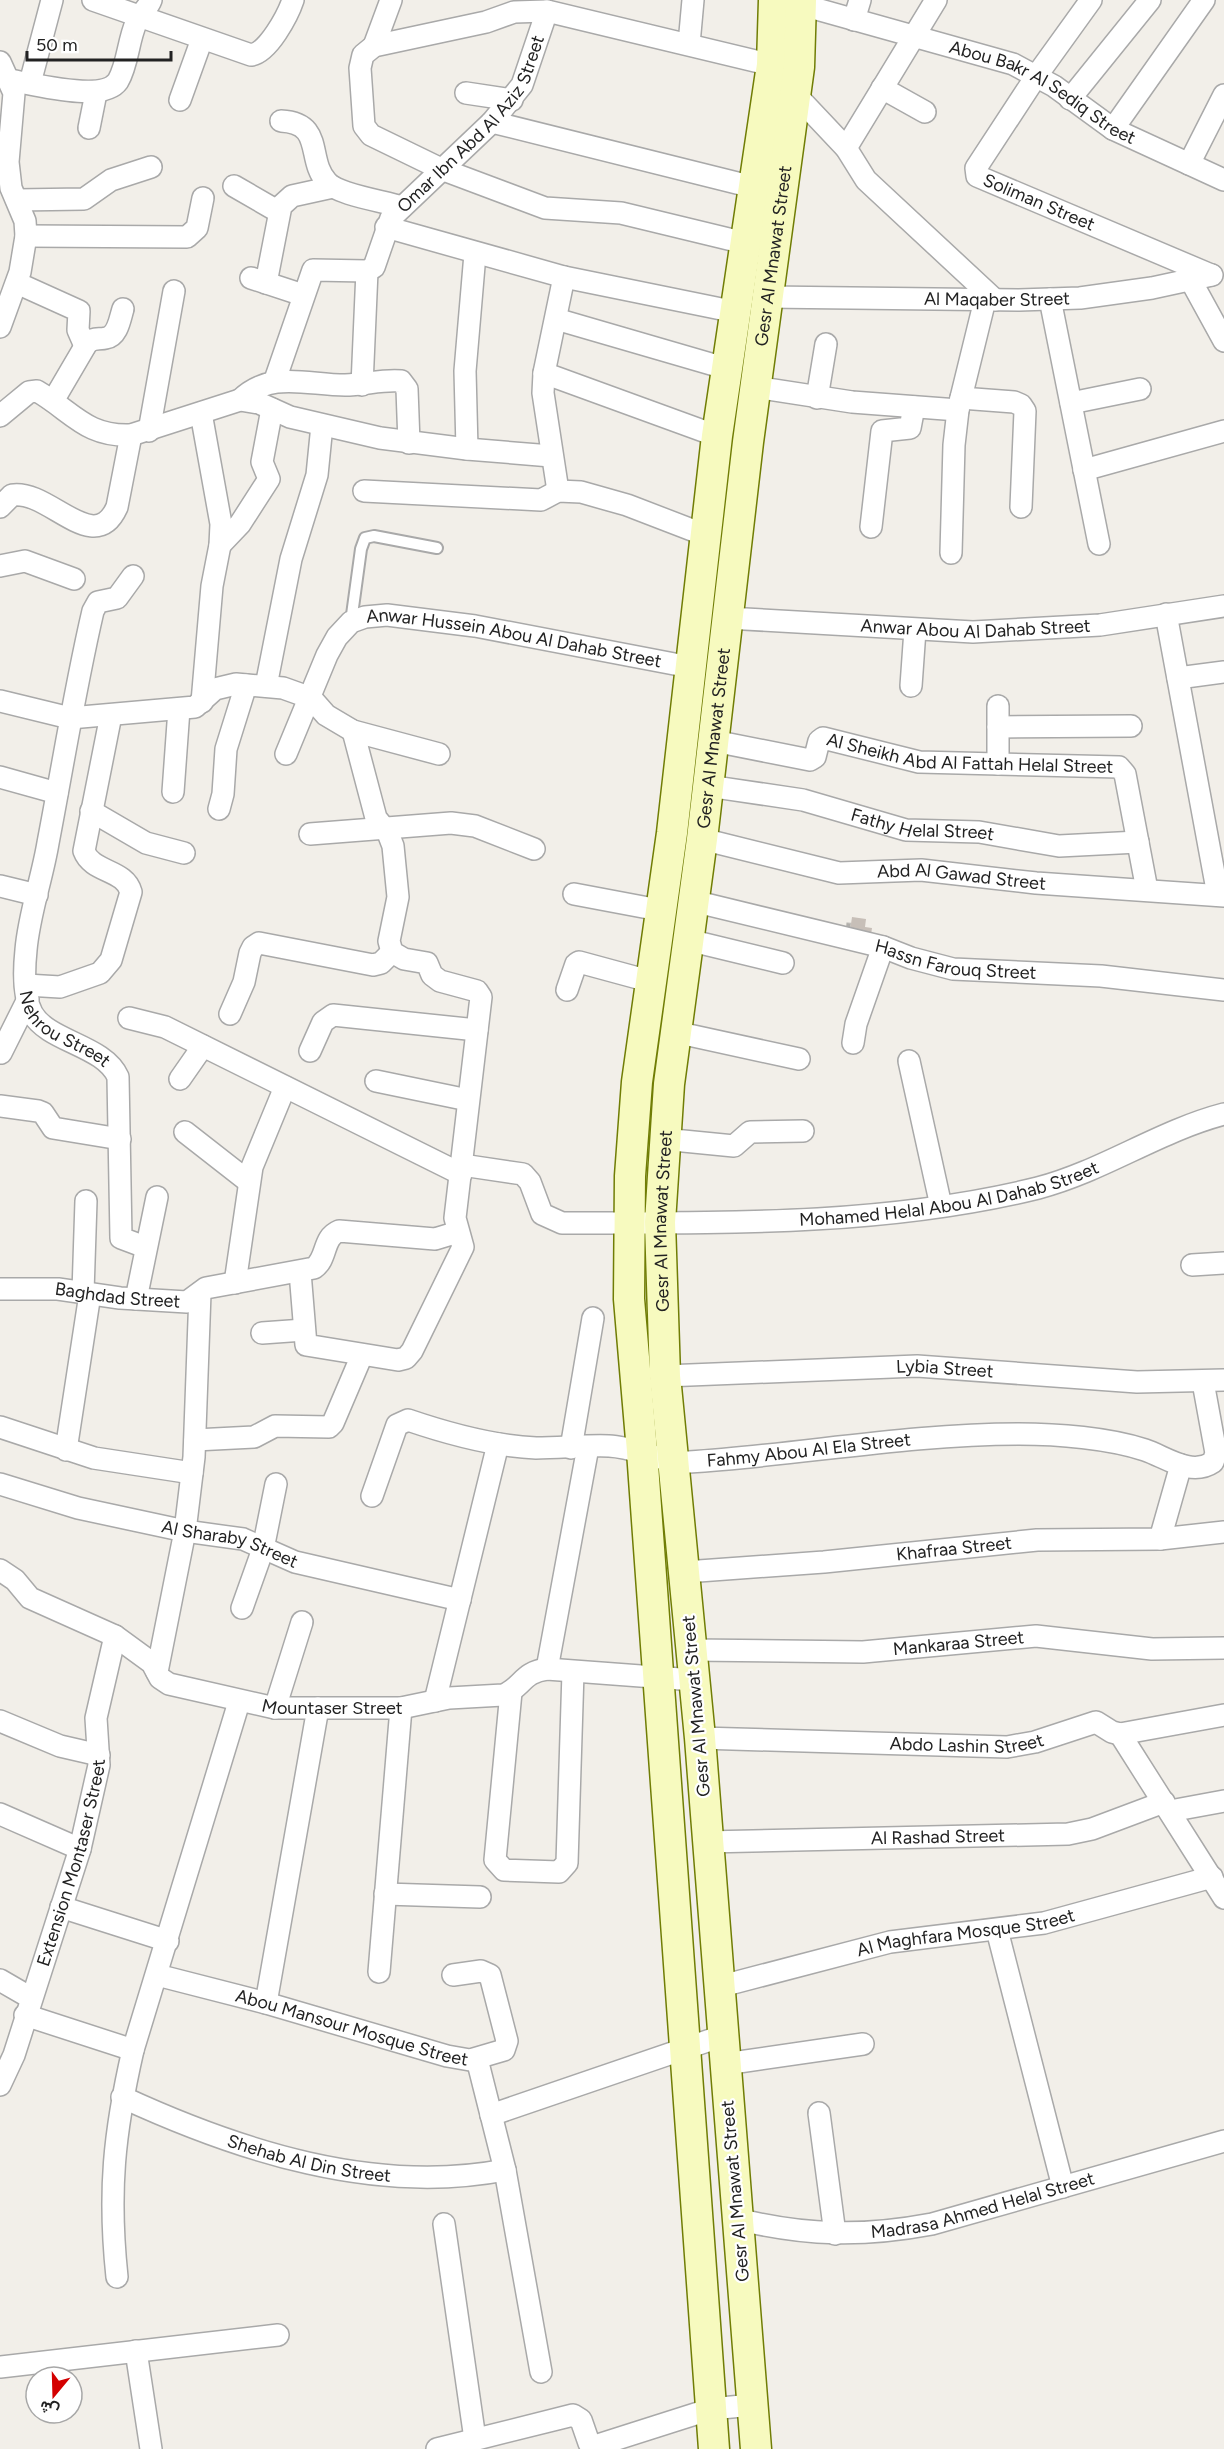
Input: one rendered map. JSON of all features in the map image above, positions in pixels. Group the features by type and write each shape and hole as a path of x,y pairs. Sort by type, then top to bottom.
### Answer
{"street":[{"path":"0,327 26,236 25,221 9,192 8,143 14,106 13,75 52,0"},
{"path":"93,0 146,8 202,39 255,55 262,51 282,23 294,0"},
{"path":"374,46 391,0"},
{"path":"689,45 693,0"},
{"path":"846,148 936,0"},
{"path":"1037,75 1091,0"},
{"path":"1070,99 1150,0"},
{"path":"1113,129 1204,0"},
{"name":"Abou Bakr Al Sediq Street","path":"792,2 857,10 912,37 987,56 1037,75 1113,129 1224,180"},
{"name":"Gesr Al Mnawat Street","path":"714,2449 629,1299 629,1223 633,1129 659,910 672,833 717,436 772,65 792,2"},
{"name":"Gesr Al Mnawat Street","path":"756,2449 706,1842 700,1738 665,1376 660,1222 663,1138 675,1032 702,838 755,387 801,49 792,2"},
{"path":"13,75 96,93 111,87 118,81 146,8"},
{"path":"745,243 621,213 545,208 441,170 371,135 364,126 360,68 363,54 374,46 486,22 501,8 547,11 772,65"},
{"name":"Omar Ibn Abd Al Aziz Street","path":"367,271 374,267 386,227 402,207 492,122 512,100 522,85 531,63 547,11"},
{"path":"180,100 202,39"},
{"name":"Soliman Street","path":"1037,75 976,168 976,176 1218,273"},
{"path":"882,88 925,112"},
{"path":"89,128 96,93"},
{"path":"466,93 512,100"},
{"path":"795,94 846,148 852,161 872,186 990,300 959,404 954,445 951,553"},
{"path":"1189,164 1223,100"},
{"path":"280,121 297,124 310,135 322,176 333,187"},
{"path":"492,122 753,187"},
{"path":"9,192 84,199 111,180 151,167"},
{"path":"234,186 279,212"},
{"path":"303,295 258,281 279,212 285,200 292,196 333,187 402,207"},
{"path":"26,236 187,237 197,228 203,198"},
{"path":"386,227 475,254 564,277 736,312"},
{"path":"467,449 466,351 475,254"},
{"path":"275,380 311,273 316,269 367,271 362,385"},
{"name":"Al Maqaber Street","path":"767,297 1050,299 1116,294 1218,273"},
{"path":"558,491 544,412 544,373 564,277"},
{"path":"1190,279 1224,342"},
{"path":"0,507 12,495 22,494 67,514 82,525 94,527 104,524 113,517 140,433 174,291"},
{"path":"9,295 79,311 78,330 85,346"},
{"path":"1050,299 1099,544"},
{"path":"53,401 90,340 105,339 115,333 123,309"},
{"path":"556,319 728,369"},
{"path":"817,398 826,344"},
{"path":"544,373 717,436"},
{"path":"5,406 33,391 53,401 80,424 92,430 119,436 140,433 240,400 250,391 275,380 362,385 398,380 406,384 409,443"},
{"path":"755,387 817,398 914,407 1014,402 1021,405 1025,411 1021,507"},
{"path":"1071,403 1140,389"},
{"path":"240,400 259,403 322,425 409,443 551,456"},
{"path":"871,527 882,431 910,428 914,407"},
{"path":"220,545 240,524 269,479 269,473 262,465 272,409"},
{"path":"201,414 218,501 220,545 212,586 202,702"},
{"path":"219,809 223,794 226,749 256,685 317,475 322,425"},
{"path":"1084,470 1224,431"},
{"path":"364,491 541,500 558,491 567,490 603,498 705,535"},
{"path":"0,566 25,561 74,579"},
{"name":"Nehrou Street","path":"133,576 114,600 102,600 96,604 70,718 26,951 27,992 39,1022 115,1069 120,1089 121,1238 145,1247"},
{"name":"Anwar Abou Al Dahab Street","path":"727,618 915,630 1036,630 1100,625 1224,606"},
{"path":"1166,614 1221,896"},
{"name":"Anwar Hussein Abou Al Dahab Street","path":"286,754 327,655 337,637 351,622 365,617 387,615 476,626 690,667"},
{"path":"911,686 915,630"},
{"path":"1178,678 1224,672"},
{"path":"0,701 70,718 195,707 215,689 256,685 297,691 311,698 331,719 353,731 439,754"},
{"path":"998,706 998,764"},
{"path":"173,792 179,709"},
{"path":"1,1053 27,992 77,983 100,973 111,960 131,891 127,882 86,858 84,844 111,715"},
{"path":"998,727 1131,726"},
{"path":"300,1272 305,1342 309,1348 398,1360 410,1355 460,1257 462,1239 455,1218 481,997 479,992 440,981 432,975 427,963 404,959 392,952 389,941 398,897 392,839 376,818 353,731"},
{"name":"Al Sheikh Abd Al Fattah Helal Street","path":"714,741 812,760 819,739 825,738 919,762 1119,767 1125,774 1147,890"},
{"path":"0,777 57,793"},
{"name":"Fathy Helal Street","path":"708,786 803,800 906,831 979,832 1059,846 1138,842"},
{"path":"91,811 146,843 184,853"},
{"path":"310,834 451,823 475,826 534,849"},
{"name":"Abd Al Gawad Street","path":"702,838 839,873 921,870 1036,883 1221,896"},
{"path":"0,886 37,895"},
{"path":"574,894 659,910"},
{"name":"Hassn Farouq Street","path":"693,901 883,947 911,958 953,969 1101,976 1224,990"},
{"path":"688,940 783,963"},
{"path":"230,1014 244,982 250,953 259,943 373,965 381,963 392,952"},
{"path":"853,1043 856,1024 883,947"},
{"path":"567,990 576,964 579,962 650,981"},
{"path":"310,1052 323,1022 333,1016 477,1029"},
{"path":"129,1018 161,1025 285,1087 461,1169 523,1174 530,1182 542,1214 550,1220 562,1223 629,1223"},
{"path":"675,1032 799,1059"},
{"path":"180,1079 202,1046"},
{"path":"909,1061 941,1206"},
{"path":"376,1081 468,1100"},
{"path":"236,1282 249,1182 256,1153 285,1087"},
{"path":"0,1106 43,1113 53,1128 120,1139"},
{"name":"Mohamed Helal Abou Al Dahab Street","path":"629,1223 829,1217 941,1206 1020,1192 1064,1180 1176,1130 1224,1114"},
{"path":"663,1138 734,1146 750,1132 803,1131"},
{"path":"185,1132 249,1182"},
{"path":"136,1299 157,1197"},
{"path":"66,1449 87,1293 86,1201"},
{"name":"Baghdad Street","path":"0,1289 87,1293 188,1302 206,1288 300,1272 319,1264 328,1239 339,1231 435,1239 458,1232"},
{"path":"1192,1265 1224,1263"},
{"path":"157,1672 185,1531 192,1473 200,1293"},
{"path":"547,1670 579,1447 593,1318"},
{"path":"262,1333 304,1330"},
{"path":"195,1440 254,1437 275,1426 329,1426 334,1420 362,1355"},
{"name":"Lybia Street","path":"665,1376 917,1366 1137,1382 1224,1380"},
{"name":"Fahmy Abou Al Ela Street","path":"372,1496 397,1425 408,1420 453,1435 498,1444 618,1446 674,1461 688,1462 917,1438 1023,1434 1065,1437 1133,1447 1181,1465 1210,1465 1216,1456 1203,1382"},
{"path":"0,1427 66,1449 143,1467 192,1473"},
{"path":"435,1701 498,1444"},
{"path":"1160,1539 1181,1465"},
{"name":"Al Sharaby Street","path":"0,1484 78,1508 185,1531 243,1539 295,1562 460,1600"},
{"path":"242,1608 263,1549 276,1484"},
{"name":"Khafraa Street","path":"685,1572 824,1562 1037,1540 1160,1539 1224,1533"},
{"name":"Mountaser Street","path":"0,1570 15,1580 30,1598 115,1636 152,1664 160,1678 169,1684 239,1701 275,1708 401,1708 435,1701 511,1692"},
{"path":"275,1708 302,1622"},
{"name":"Extension Montaser Street","path":"0,2085 9,2068 80,1849 97,1776 99,1755 95,1738 96,1718 115,1636"},
{"name":"Mankaraa Street","path":"692,1650 862,1652 1036,1636 1152,1649 1224,1648"},
{"path":"573,1672 567,1863 559,1872 504,1870 495,1860 511,1692 530,1673 547,1670 694,1680"},
{"path":"117,2277 111,2188 114,2144 122,2097 133,2050 168,1941 239,1701"},
{"path":"266,2003 318,1708"},
{"path":"379,1971 401,1708"},
{"path":"1220,1889 1120,1734 1224,1715"},
{"path":"0,1721 60,1746 99,1755"},
{"name":"Abdo Lashin Street","path":"700,1738 1007,1747 1035,1742 1096,1722 1120,1734"},
{"name":"Al Rashad Street","path":"706,1842 1068,1834 1167,1806 1224,1801"},
{"path":"0,1814 80,1849"},
{"name":"Al Maghfara Mosque Street","path":"718,1987 891,1942 997,1930 1220,1889"},
{"path":"385,1894 480,1897"},
{"path":"61,1907 168,1941"},
{"path":"997,1930 1063,2187"},
{"name":"Abou Mansour Mosque Street","path":"157,1975 266,2003 447,2056 477,2059 501,2052 507,2044 489,1973 481,1971 453,1975"},
{"path":"0,1980 28,2007 133,2050"},
{"path":"491,2115 685,2049 723,2050 863,2044"},
{"path":"477,2059 505,2170 541,2372"},
{"name":"Shehab Al Din Street","path":"122,2097 214,2137 338,2169 409,2177 474,2176 505,2170"},
{"path":"819,2113 835,2234"},
{"name":"Madrasa Ahmed Helal Street","path":"737,2219 804,2233 835,2234 897,2230 932,2224 1224,2141"},
{"path":"444,2224 475,2439"},
{"path":"0,2367 278,2336"},
{"path":"136,2351 151,2449"},
{"path":"437,2449 573,2415 581,2420 590,2443 598,2445 711,2409 752,2405"}],"lane":[{"path":"351,622 361,549 365,538 374,536 436,548"}],"building":[{"path":"852,917 866,919 865,927 872,928 870,941 849,938"}]}
